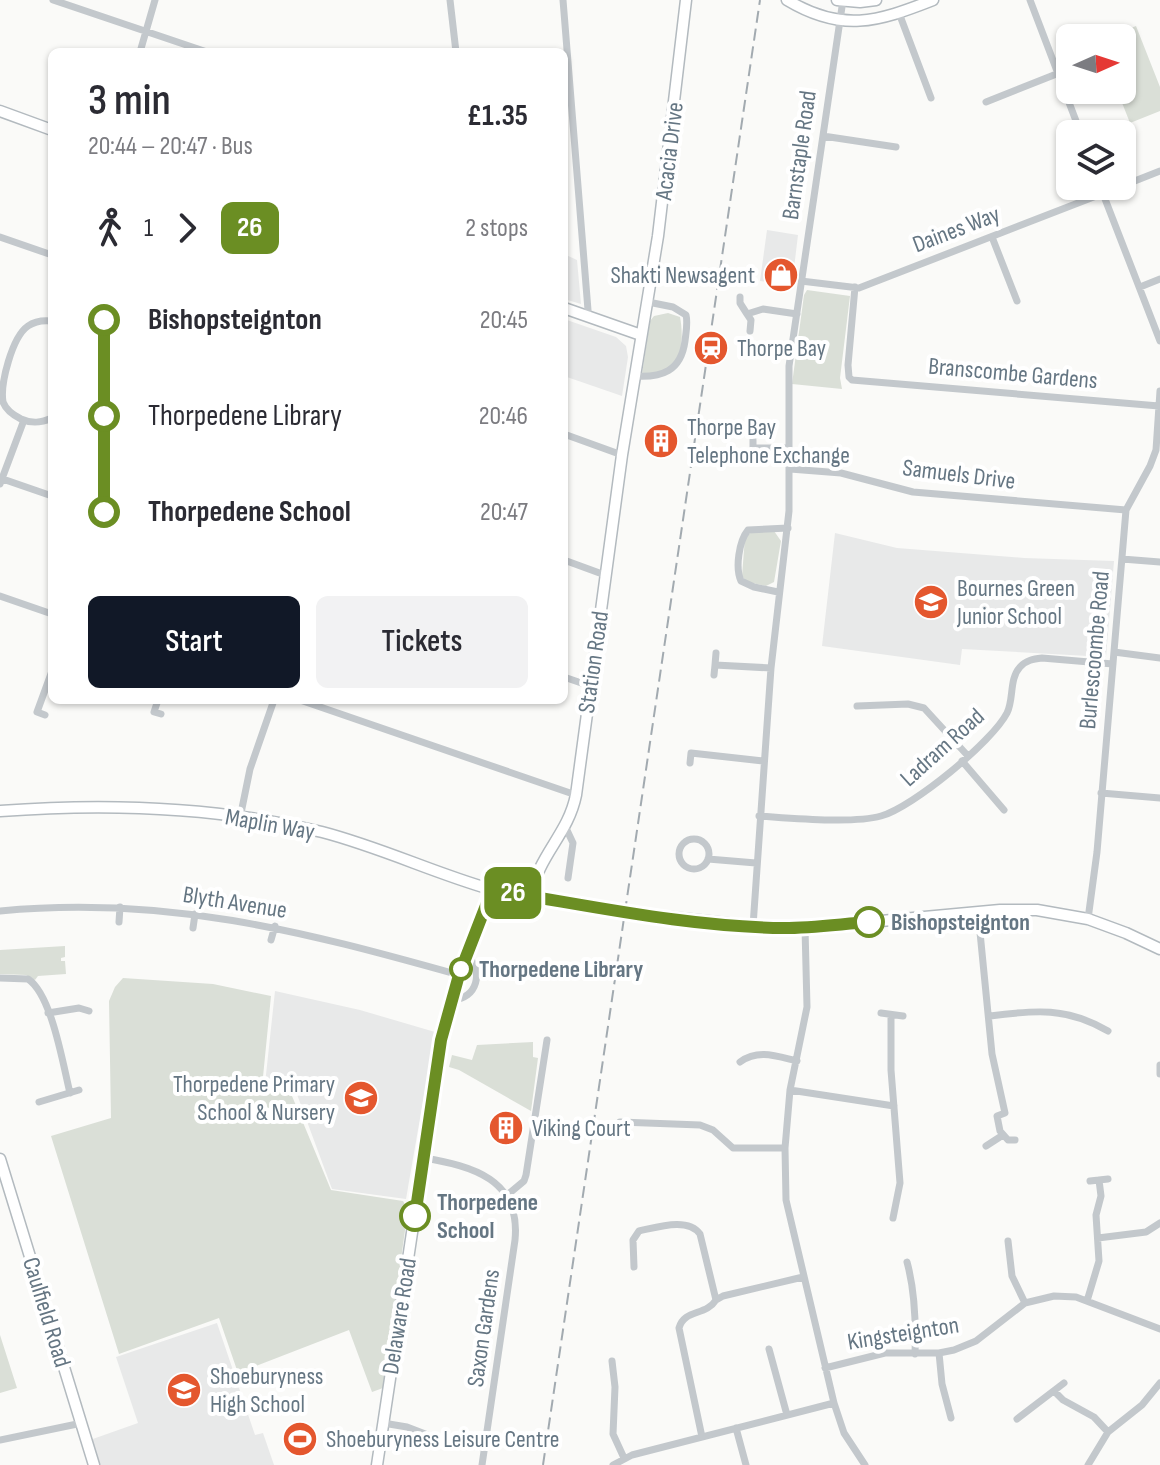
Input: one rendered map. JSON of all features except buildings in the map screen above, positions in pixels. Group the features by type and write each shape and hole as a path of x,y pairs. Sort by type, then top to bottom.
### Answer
{"street":[{"path":"53,0 195,48"},
{"path":"141,48 155,0"},
{"path":"450,0 456,48"},
{"path":"563,0 567,48"},
{"name":"Acacia Drive","path":"616,495 664,196 686,0"},
{"path":"787,0 816,15 839,21 878,20 933,0"},
{"path":"841,0 876,0"},
{"name":"Barnstaple Road","path":"753,926 771,668 788,528 788,373 841,0"},
{"path":"1030,0 1056,65"},
{"path":"899,13 931,98"},
{"path":"568,58 585,257 586,316"},
{"path":"986,102 1056,74"},
{"path":"0,111 48,129"},
{"path":"823,136 896,147"},
{"name":"Daines Way","path":"1136,180 1160,171"},
{"name":"Daines Way","path":"801,281 863,286 1079,200"},
{"path":"1106,200 1160,341"},
{"path":"0,237 48,254"},
{"path":"992,237 1017,301"},
{"path":"1140,287 1160,279"},
{"name":"Branscombe Gardens","path":"855,287 847,372 852,380 1159,406"},
{"path":"740,297 740,303 751,320 750,331"},
{"path":"634,376 652,377 671,371 682,357 684,347 686,315 673,307 648,302"},
{"path":"568,309 641,335"},
{"path":"747,314 763,309 797,314"},
{"path":"48,321 37,321 24,328 4,359 1,389 2,401 11,413 37,423 48,419"},
{"name":"Burlescoombe Road","path":"1088,919 1126,510 1156,460 1160,391"},
{"path":"24,420 1,480 48,495"},
{"path":"568,435 622,455"},
{"path":"753,448 789,448"},
{"name":"Samuels Drive","path":"790,469 841,473 913,492 1126,510"},
{"name":"Station Road","path":"531,896 539,866 565,826 576,795 616,495"},
{"path":"778,592 747,585 739,578 742,538 751,529 788,528"},
{"path":"1122,559 1160,562"},
{"path":"568,561 605,575"},
{"path":"0,596 48,613"},
{"path":"1114,652 1160,658"},
{"path":"714,675 716,653"},
{"name":"Ladram Road","path":"759,816 817,819 879,817 922,796 965,758 1007,714 1014,678 1023,664 1042,658 1113,664"},
{"path":"715,665 771,668"},
{"path":"568,678 590,686"},
{"path":"37,712 48,682"},
{"path":"153,712 156,704"},
{"path":"240,818 246,784 273,704"},
{"path":"312,704 576,795"},
{"path":"857,706 908,704 924,708 1004,810"},
{"path":"690,763 693,742"},
{"path":"691,753 763,761"},
{"path":"1101,793 1160,798"},
{"name":"Maplin Way","path":"0,811 130,809 240,818 324,833 404,857 492,890 642,914 753,926 805,928 978,912 1037,910 1088,919 1160,949"},
{"name":"Station Road","path":"565,826 573,843 568,878"},
{"path":"708,859 708,850 700,841 687,841 681,847 681,862 688,868 698,869 708,859 756,863"},
{"name":"Delaware Road","path":"377,1465 441,1040 459,975 492,890"},
{"path":"119,922 120,907"},
{"name":"Blyth Avenue","path":"0,911 120,907 195,914 275,926 459,975"},
{"path":"978,912 992,1054 1005,1113 997,1116 1003,1135 1008,1140 1015,1140"},
{"path":"193,928 195,914"},
{"path":"271,940 275,926"},
{"path":"805,928 807,1007 790,1090 785,1148 786,1200 834,1403 844,1433 865,1465"},
{"path":"452,999 459,1000 468,995 477,975 475,963 466,955"},
{"path":"0,978 28,979 33,983 48,1013 70,1093"},
{"path":"48,1013 79,1006 89,1011"},
{"path":"990,1016 1023,1011 1054,1011 1087,1019 1108,1031"},
{"path":"881,1013 903,1016"},
{"path":"891,1015 890,1048 900,1183 893,1218"},
{"path":"424,1158 472,1168 492,1181 506,1196 524,1181 541,1053 547,1040"},
{"path":"740,1062 748,1056 762,1054 797,1061"},
{"path":"1160,1065 1160,1074"},
{"path":"39,1102 79,1090"},
{"path":"790,1090 894,1106"},
{"path":"620,1122 700,1125 713,1130 733,1148 785,1148"},
{"path":"986,1146 1003,1135"},
{"name":"Caulfield Road","path":"0,1159 94,1465"},
{"path":"1087,1301 1098,1269 1096,1215 1101,1196 1099,1180"},
{"name":"Saxon Gardens","path":"482,1465 516,1231 506,1196"},
{"path":"1098,1238 1146,1232 1160,1223"},
{"path":"634,1267 633,1240 639,1231 691,1225 700,1234 716,1300"},
{"path":"1008,1241 1012,1276 1025,1303"},
{"path":"907,1262 913,1286 915,1354"},
{"path":"702,1437 679,1328 686,1316 708,1310 723,1296 803,1277"},
{"name":"Kingsteignton","path":"825,1368 885,1353 939,1353 976,1341 1025,1303 1059,1295 1087,1301 1160,1329"},
{"path":"769,1349 787,1415"},
{"path":"939,1353 942,1384 951,1418"},
{"path":"612,1361 615,1387 613,1434 624,1458"},
{"path":"1017,1419 1064,1383"},
{"path":"1088,1465 1108,1432 1157,1397 1160,1383"},
{"path":"1054,1391 1063,1400 1094,1417 1108,1432"},
{"path":"613,1465 624,1458 834,1403"},
{"path":"0,1440 82,1423"},
{"path":"383,1423 407,1427 441,1440 485,1448"},
{"path":"736,1428 746,1465"}],"shaded area":[{"path":"1136,26 1160,87 1160,111 1136,121 1129,120 1123,104 1136,104"},
{"path":"767,230 798,235 792,285 760,281"},
{"path":"568,256 577,260 581,304 568,300"},
{"path":"807,290 850,296 840,378 842,389 792,384"},
{"path":"668,313 680,317 682,338 677,361 667,371 642,374 650,321 654,316"},
{"path":"568,320 616,337 626,346 628,357 622,396 568,377"},
{"path":"774,531 781,541 774,582 766,586 747,582 742,576 745,537 752,532"},
{"name":"Bournes Green Junior School","path":"835,533 897,548 1114,561 1106,657 962,649 960,665 822,646"},
{"path":"65,946 65,957 61,961 65,961 66,974 38,976 35,980 26,975 0,974 0,950"},
{"path":"123,978 213,984 271,996 262,1087 292,1096 331,1190 403,1201 408,1209 383,1388 372,1392 349,1330 238,1373 219,1318 119,1354 51,1136 111,1118 109,1001"},
{"name":"Thorpedene Primary School & Nursery","path":"275,991 360,1010 435,1032 406,1199 332,1189 295,1089 265,1084"},
{"path":"533,1042 533,1057 538,1058 531,1111 449,1067 452,1055 472,1060 477,1045"},
{"name":"Shoeburyness High School","path":"217,1323 255,1435 263,1433 274,1465 98,1465 90,1440 138,1423 116,1357"},
{"path":"0,1335 17,1388 0,1393"}],"railway":[{"path":"543,1465 760,0"}],"bus line":[{"name":"26","path":"415,1216 441,1040 459,975 492,890 684,920 753,926 805,928 869,922"}],"place":[{"name":"Shakti Newsagent","path":"781,275"},
{"name":"Thorpe Bay","path":"711,348"},
{"name":"Thorpe Bay Telephone Exchange","path":"661,441"},
{"name":"Bournes Green Junior School","path":"931,602"},
{"name":"Bishopsteignton","path":"869,922"},
{"name":"Thorpedene Library","path":"461,969"},
{"name":"Thorpedene Primary School & Nursery","path":"361,1098"},
{"name":"Viking Court","path":"506,1128"},
{"name":"Thorpedene School","path":"415,1216"},
{"name":"Shoeburyness High School","path":"184,1390"},
{"name":"Shoeburyness Leisure Centre","path":"300,1439"}]}
